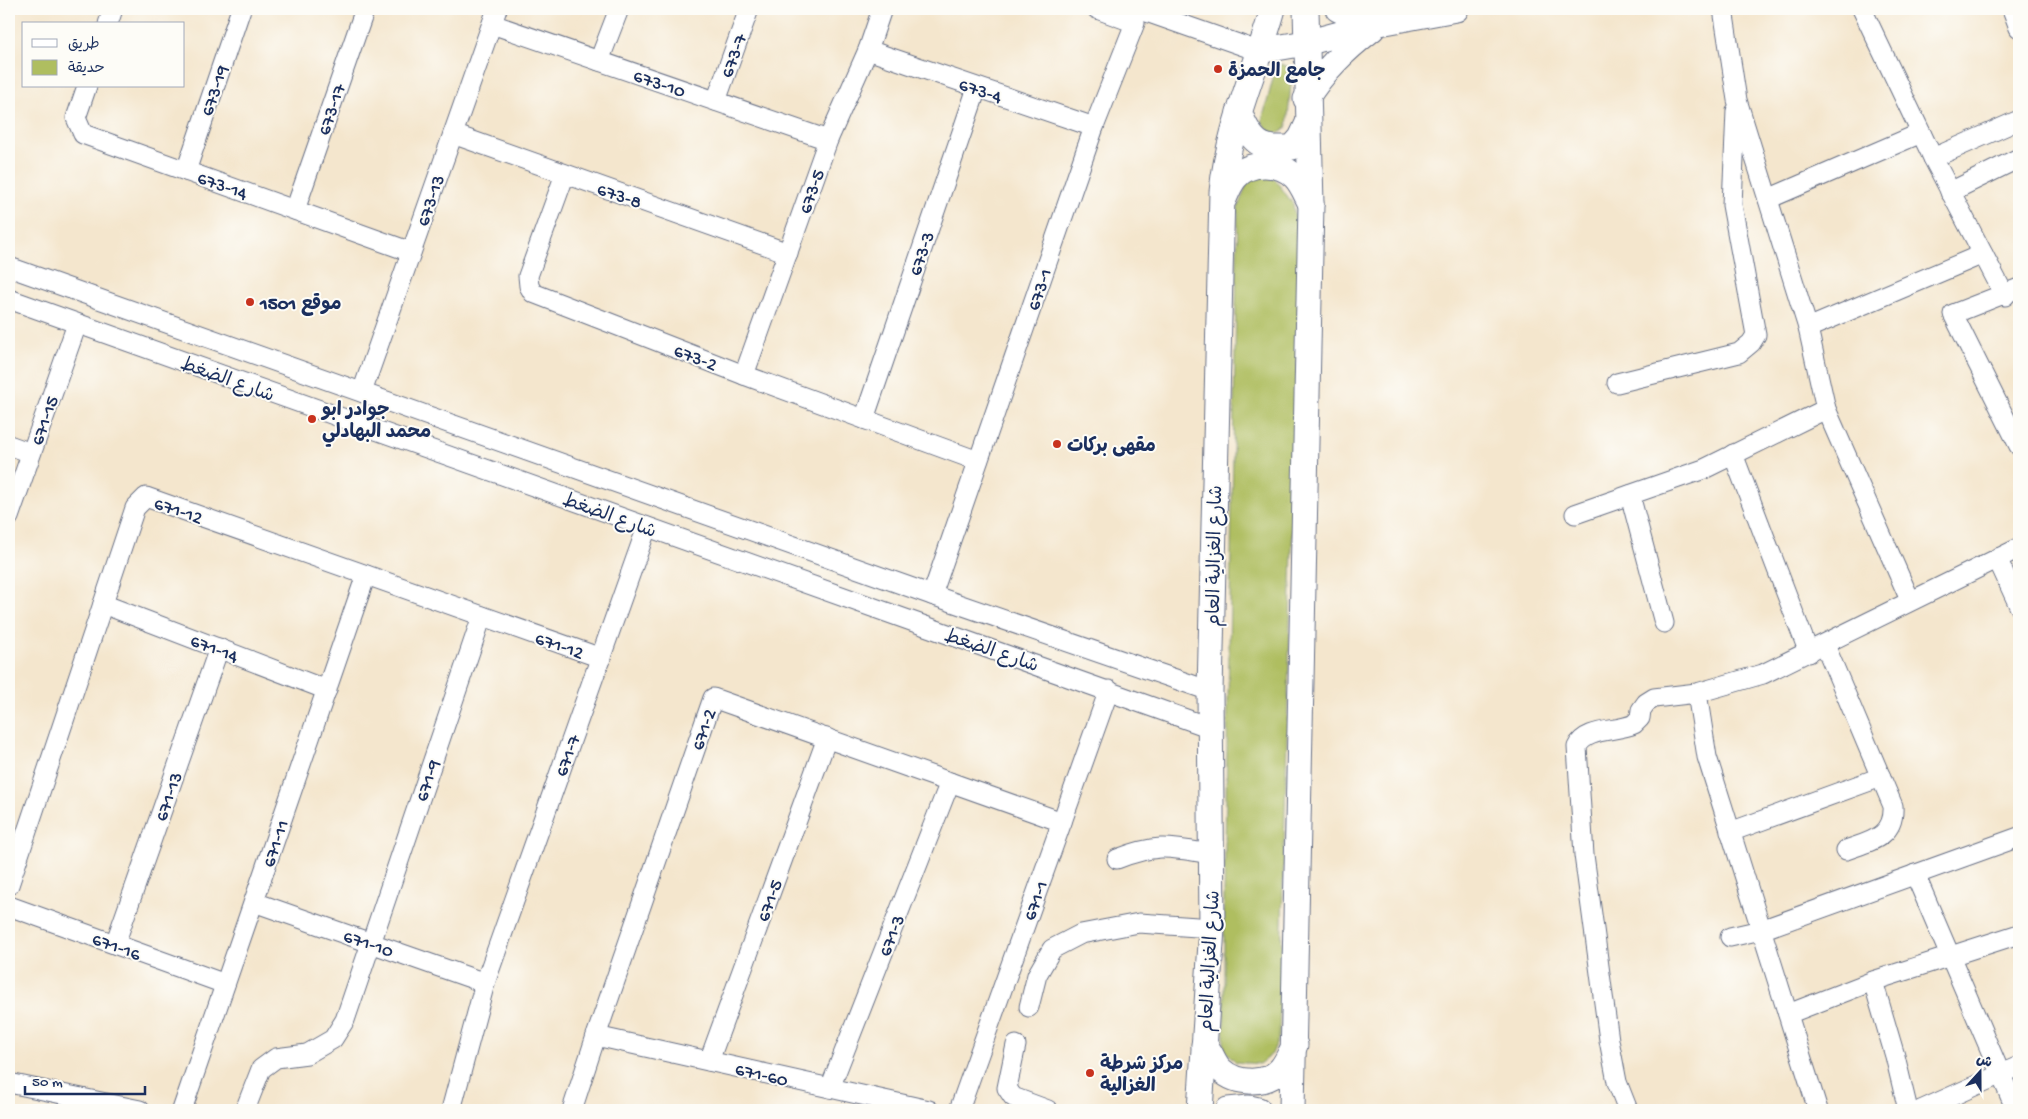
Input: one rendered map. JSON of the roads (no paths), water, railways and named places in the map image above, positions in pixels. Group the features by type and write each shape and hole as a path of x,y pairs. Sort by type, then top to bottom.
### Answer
{"main road":[{"name":"شارع الغزالية العام","path":"1200,1110 1212,928 1210,691 1221,204 1224,169 1239,112 1273,9"},
{"path":"1292,1110 1295,1044 1311,204 1307,111 1306,9"},
{"path":"1338,9 1361,20 1380,23"},
{"path":"1258,51 1306,43 1380,23 1456,9"},
{"path":"1239,112 1248,135 1260,144 1278,149 1293,147 1301,138 1307,111 1320,76 1338,56 1380,23"},
{"path":"1221,204 1234,179 1242,171 1254,166 1272,165 1284,169 1295,177 1311,204"},
{"path":"1204,1045 1210,1050 1220,1070 1231,1077 1244,1081 1261,1081 1274,1075 1282,1068 1295,1044"},
{"path":"1228,1110 1250,1108 1258,1110"}],"street":[{"path":"109,22 113,9"},
{"name":"673-19","path":"186,171 241,9"},
{"name":"673-17","path":"295,210 365,9"},
{"path":"599,61 619,9"},
{"name":"673-7","path":"716,101 749,9"},
{"name":"673-5","path":"744,375 828,140 868,50 882,9"},
{"path":"1097,9 1139,14 1258,51"},
{"path":"1723,9 1737,100 1808,328 1826,409 1910,600"},
{"path":"1862,9 1950,192 1983,254 2012,292 1953,314 2019,446"},
{"path":"2012,9 2019,28"},
{"name":"673-1","path":"932,595 1094,126 1139,14"},
{"name":"673-10","path":"494,16 599,61 828,140"},
{"name":"673-13","path":"362,392 494,16"},
{"name":"673-4","path":"868,50 1094,126"},
{"name":"673-14","path":"86,88 76,118 83,134 411,252"},
{"name":"673-3","path":"864,419 977,88"},
{"path":"1617,383 1739,353 1751,343 1756,335 1732,205 1737,100"},
{"path":"1933,158 2019,120"},
{"path":"1768,198 1921,133"},
{"name":"673-8","path":"453,134 788,253"},
{"path":"1950,192 2019,158"},
{"name":"673-2","path":"565,174 528,276 533,293 744,375 978,460"},
{"path":"1808,328 1983,254"},
{"name":"شارع الضغط","path":"9,267 818,555 1210,691"},
{"path":"48,313 58,284"},
{"name":"شارع الضغط","path":"9,299 1109,690 1211,728"},
{"name":"671-15","path":"9,517 77,324"},
{"path":"1575,514 1630,496 1704,468 1826,409"},
{"path":"9,445 31,453"},
{"path":"1733,454 1817,649 1881,777 1893,806 1891,825 1886,832 1873,840 1846,850"},
{"path":"1630,496 1664,623"},
{"name":"671-12","path":"9,885 135,508 146,497 601,658"},
{"name":"671-7","path":"451,1110 485,983 647,527"},
{"path":"1628,1110 1617,1082 1609,1040 1584,855 1577,747 1580,740 1588,735 1634,724 1640,718 1646,703 1654,698 1697,693 1763,674 2019,548"},
{"path":"808,584 818,555"},
{"path":"1997,558 2019,606"},
{"name":"671-11","path":"182,1110 366,575"},
{"name":"671-14","path":"103,604 326,690"},
{"name":"671-9","path":"245,1110 261,1069 276,1058 307,1054 333,1039 345,1020 482,616"},
{"name":"671-13","path":"114,944 219,648"},
{"name":"671-1","path":"959,1110 1109,690"},
{"path":"1697,693 1707,757 1818,1110"},
{"name":"671-2","path":"572,1110 713,698 1062,822"},
{"name":"671-5","path":"709,1061 827,738"},
{"path":"1730,832 1881,777"},
{"name":"671-3","path":"830,1088 950,782"},
{"path":"1730,938 1761,930 2019,837"},
{"path":"1117,859 1142,849 1169,847 1211,854"},
{"path":"1916,874 2016,1110"},
{"name":"671-10","path":"254,902 485,983"},
{"name":"671-16","path":"9,906 225,984"},
{"path":"1029,1007 1037,976 1052,949 1081,934 1139,923 1212,928"},
{"path":"1788,1014 1873,981 2019,934"},
{"path":"1873,981 1895,1056 1908,1110"},
{"name":"671-60","path":"596,1036 929,1110"},
{"path":"1016,1045 1007,1088 1014,1097 1048,1110"},
{"path":"1921,1110 2019,1066"},
{"path":"9,1083 140,1110"}],"place":[{"name":"جامع الحمزة","path":"1218,69"},
{"name":"موقع 1501","path":"250,302"},
{"name":"جوادر ابو محمد البهادلي","path":"312,419"},
{"name":"مقهى بركات","path":"1057,444"},
{"name":"مركز شرطة الغزالية","path":"1090,1073"}]}
